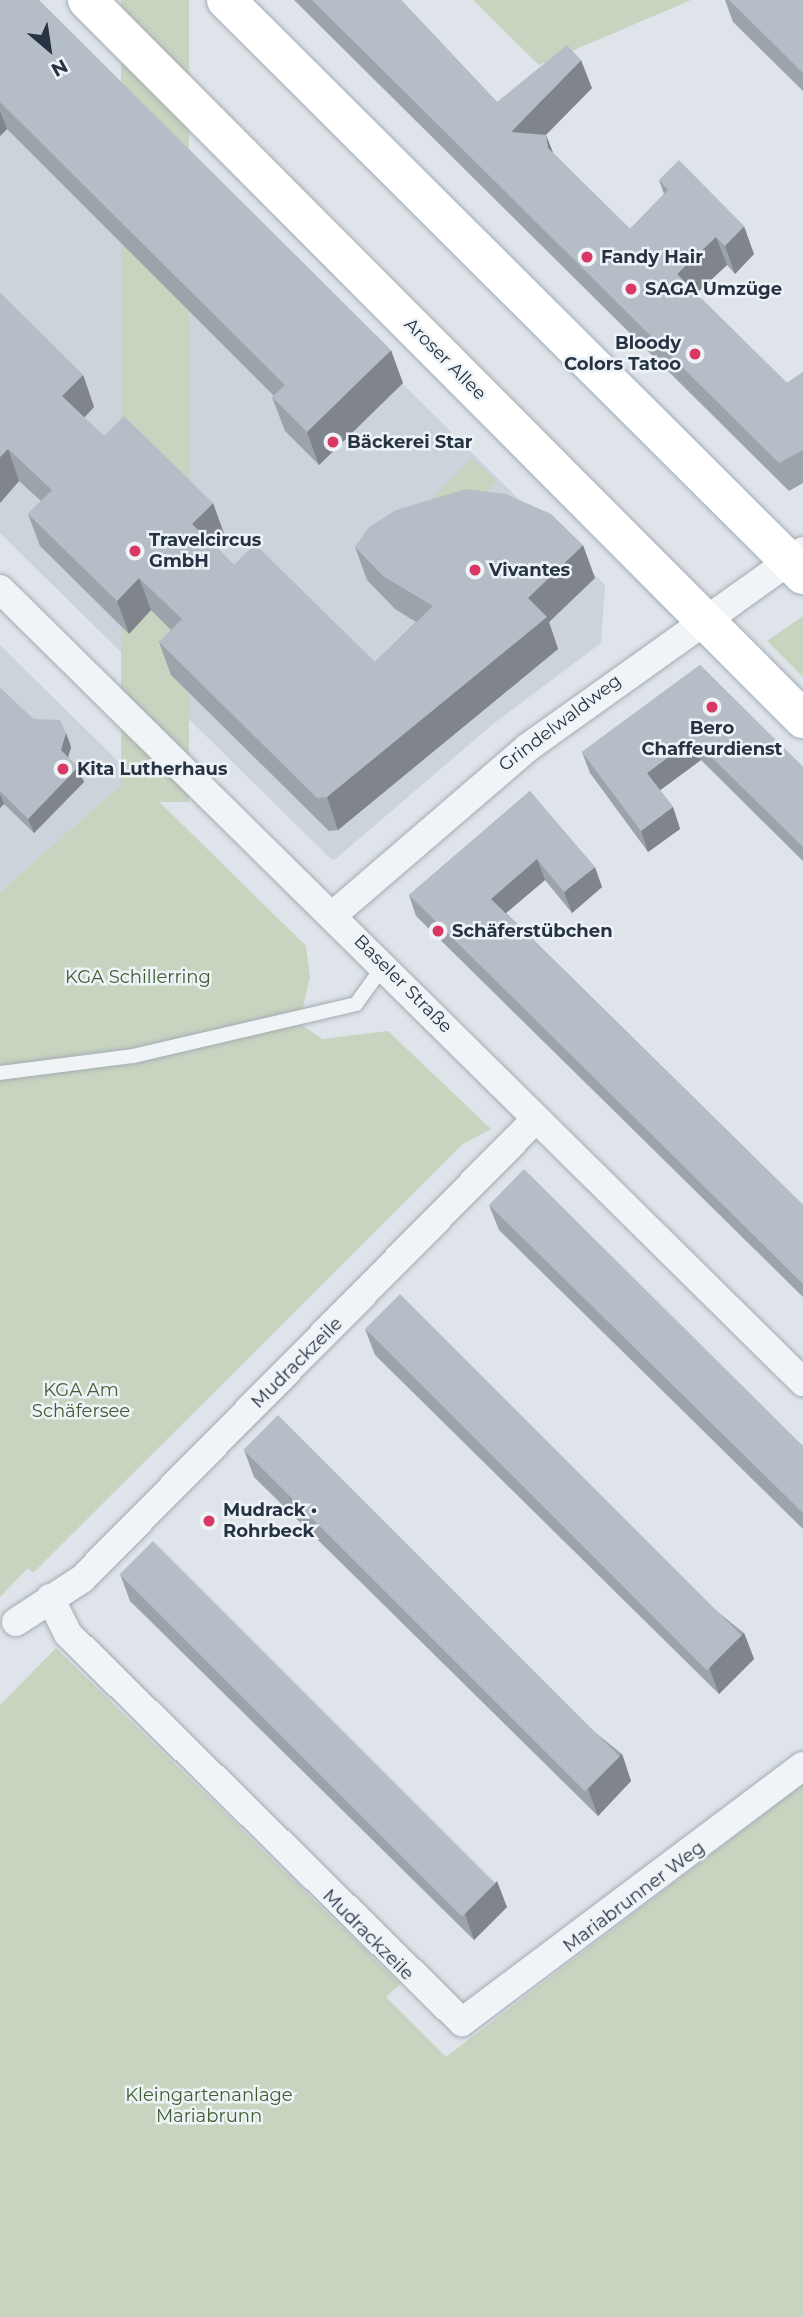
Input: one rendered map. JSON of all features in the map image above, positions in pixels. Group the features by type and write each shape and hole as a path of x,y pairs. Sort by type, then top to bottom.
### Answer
{"main road":[{"name":"Aroser Allee","path":"88,0 803,719"},
{"path":"226,0 798,562"}],"street":[{"name":"Grindelwaldweg","path":"333,915 508,762 702,618 798,562"},
{"name":"Baseler Straße","path":"0,589 384,965 803,1382"},
{"name":"Mudrackzeile","path":"16,1622 82,1580 536,1119"},
{"name":"Mudrackzeile","path":"50,1598 68,1634 462,2022"},
{"name":"Mariabrunner Weg","path":"462,2022 803,1766"}],"lane":[{"path":"0,1073 133,1056 356,1004 384,965"}],"shaded area":[{"path":"0,0 97,80 605,585 601,643 493,724 333,861 0,533"},
{"name":"Kita Lutherhaus","path":"0,645 132,775 0,892"}],"green space":[{"path":"121,0 189,0 189,802 121,802"},
{"path":"473,0 691,0 539,65"},
{"path":"472,458 497,482 483,496 428,503"},
{"path":"803,616 803,677 767,641"},
{"path":"132,775 306,946 310,977 299,1023 322,1039 388,1031 491,1129 463,1144 33,1573 28,1568 0,1597 0,892"},
{"name":"Kleingartenanlage Mariabrunn","path":"56,1648 400,1984 386,1997 446,2057 803,1784 803,2317 0,2317 0,1705"}],"building":[{"path":"0,0 39,0 391,350 307,432 272,397 285,385 0,102"},
{"path":"312,0 401,0 497,102 567,45 581,60 511,132 546,135 548,148 630,229 668,190 659,180 679,160 744,226 725,246 716,237 677,274 787,383 803,372 803,450 779,463"},
{"path":"729,0 803,0 803,73"},
{"path":"0,293 83,375 62,396 104,436 124,416 213,503 192,524 234,565 255,544 375,662 433,606 383,576 355,547 369,527 396,510 466,489 506,494 551,514 583,545 528,598 547,617 327,797 317,798 159,642 182,619 139,578 117,601 28,514 52,490 8,449 0,457"},
{"path":"700,665 803,767 803,847 693,739 647,773 673,807 641,831 582,752"},
{"path":"0,688 33,719 60,720 66,733 61,750 78,767 28,819 0,791"},
{"path":"530,791 595,867 564,892 537,859 491,899 803,1205 803,1284 409,895"},
{"path":"524,1169 803,1446 803,1513 489,1205"},
{"path":"400,1294 742,1636 707,1670 365,1329"},
{"path":"278,1415 620,1757 585,1791 243,1450"},
{"path":"153,1541 495,1883 462,1916 120,1574"}],"place":[{"name":"Fandy Hair","path":"587,257"},
{"name":"SAGA Umzüge","path":"631,289"},
{"name":"Bloody Colors Tatoo","path":"695,354"},
{"name":"Bäckerei Star","path":"333,442"},
{"name":"Travelcircus GmbH","path":"135,551"},
{"name":"Vivantes","path":"475,570"},
{"name":"Bero Chaffeurdienst","path":"712,707"},
{"name":"Kita Lutherhaus","path":"63,769"},
{"name":"Schäferstübchen","path":"438,931"},
{"name":"Mudrack • Rohrbeck","path":"209,1521"}],"park label":[{"name":"KGA Schillerring","path":"138,977"},
{"name":"KGA Am Schäfersee","path":"81,1401"}]}
